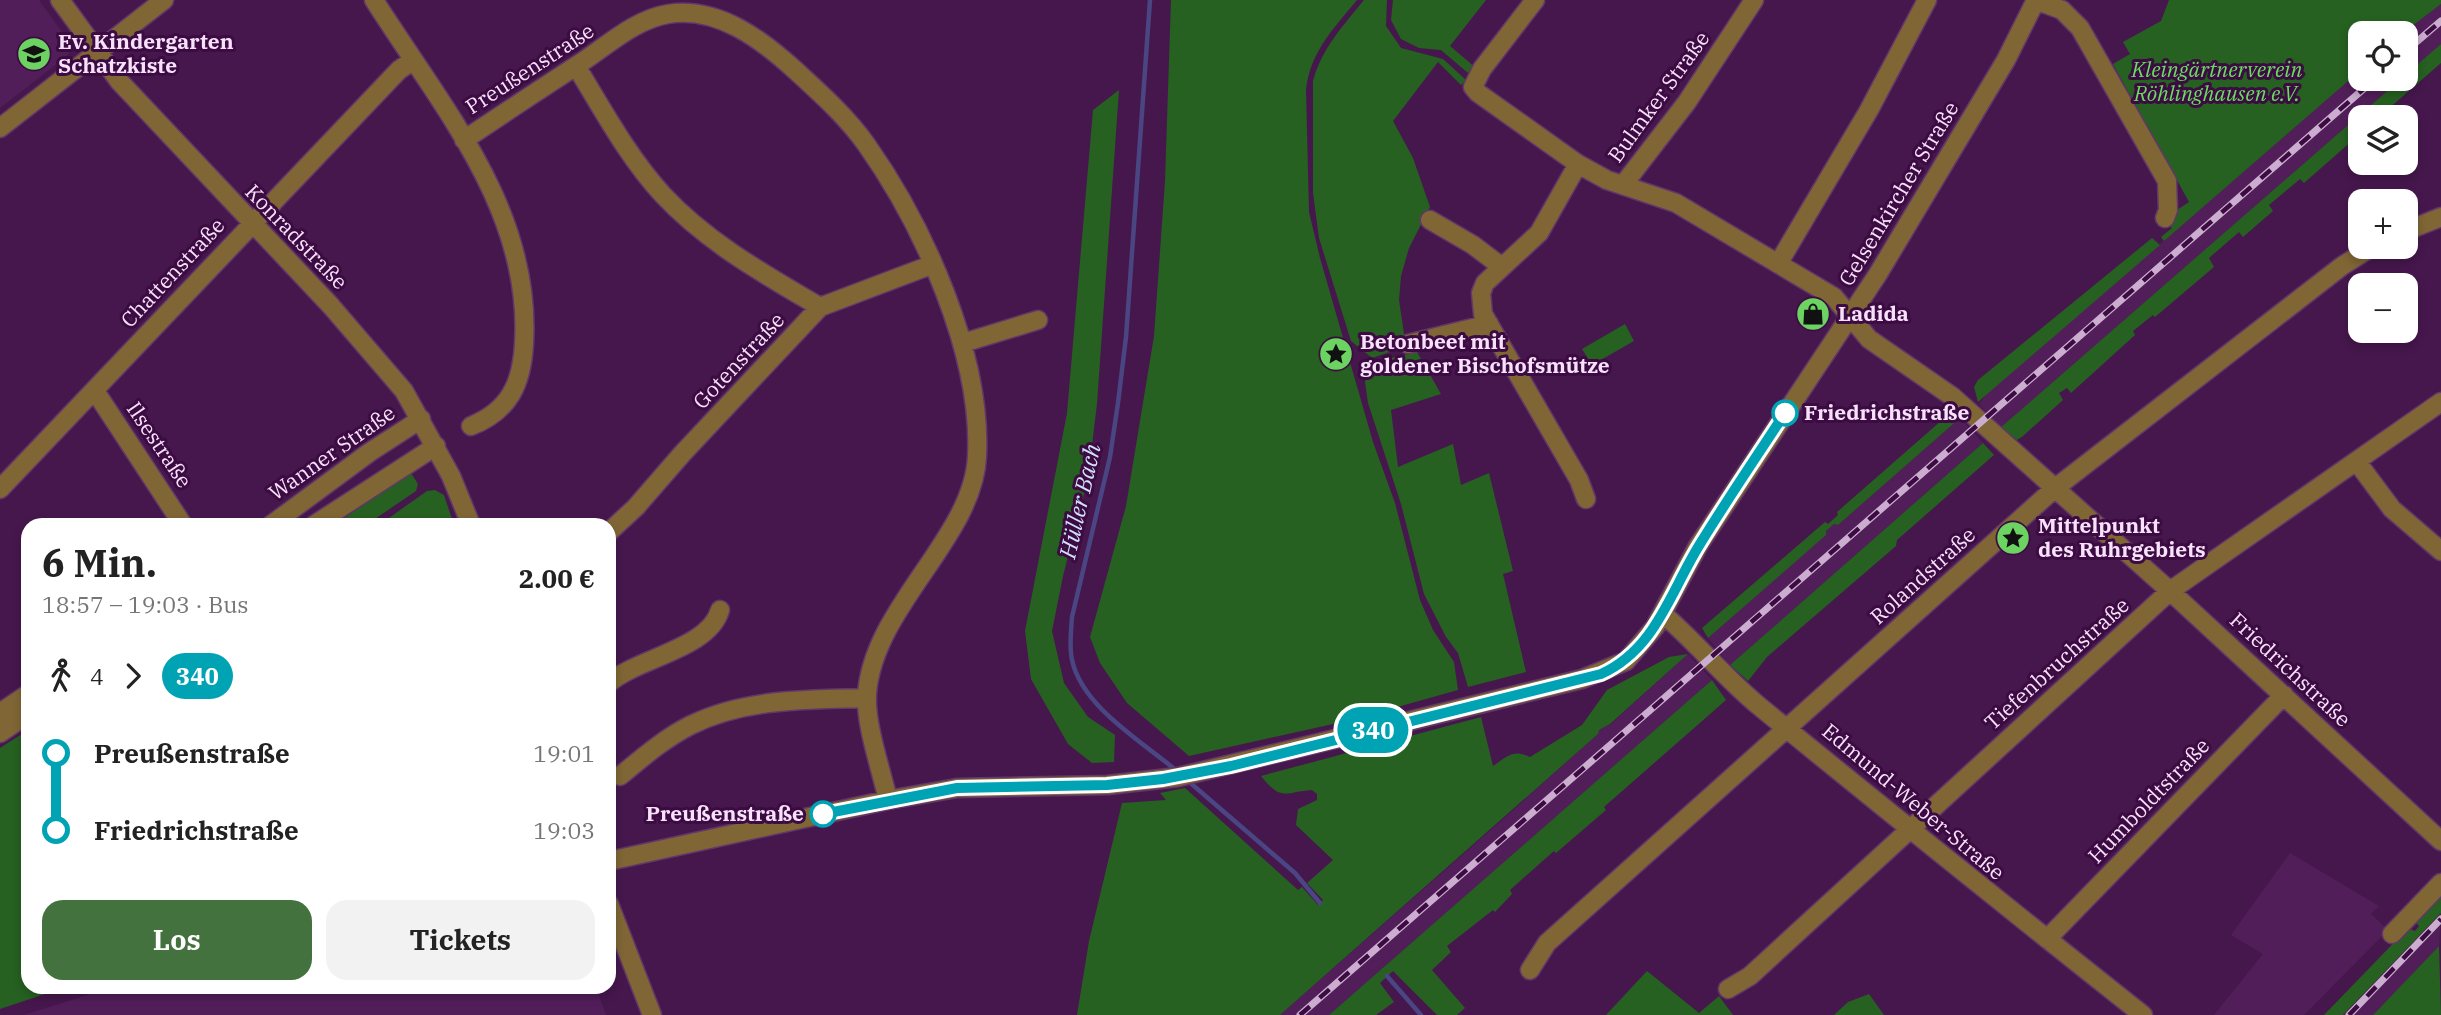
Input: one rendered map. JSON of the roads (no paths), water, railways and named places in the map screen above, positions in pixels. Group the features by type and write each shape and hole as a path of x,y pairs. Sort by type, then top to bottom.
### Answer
{"street":[{"name":"Konradstraße","path":"60,0 119,82 381,363 421,419 468,518"},
{"path":"0,128 164,0"},
{"path":"374,0 464,140 503,211 521,278 525,311 524,355 515,387 501,410 471,426"},
{"name":"Friedrichstraße","path":"1535,0 1482,69 1473,88 1525,129 1578,164 1623,185 1676,203 1835,297 1869,339 1954,397 2171,591 2441,841"},
{"name":"Bulmker Straße","path":"1623,185 1694,92 1754,0"},
{"path":"1778,264 1869,110 1927,0"},
{"path":"2036,0 2062,10 2080,29 2166,181 2168,209 2165,218"},
{"name":"Gelsenkircher Straße","path":"616,859 888,800 957,788 1107,785 1213,770 1601,674 1636,652 1663,614 1698,547 1852,316 2006,60 2036,0"},
{"name":"Preußenstraße","path":"464,140 643,22 667,14 705,15 744,31 778,54 812,85 865,143 905,207 963,343 976,416 977,457 973,482 962,507 883,637 872,667 867,698 888,800"},
{"name":"Chattenstraße","path":"0,489 251,223 399,70 412,61"},
{"path":"576,66 634,158 663,195 699,229 737,258 820,307"},
{"name":"Bulmker Straße","path":"1578,164 1539,233 1486,283 1481,293 1483,314 1579,480 1586,499"},
{"path":"2418,227 2441,218"},
{"path":"1430,220 1473,245 1502,267"},
{"name":"Rolandstraße","path":"1530,970 1547,943 2054,489 2353,259"},
{"name":"Gotenstraße","path":"616,526 820,307 931,265"},
{"path":"963,343 1038,320"},
{"path":"1408,344 1489,324"},
{"name":"Ilsestraße","path":"94,391 178,518"},
{"name":"Tiefenbruchstraße","path":"1728,989 1750,976 2171,591 2441,402"},
{"name":"Wanner Straße","path":"280,518 370,452 421,419"},
{"path":"325,518 436,446"},
{"path":"2357,462 2392,509 2441,551"},
{"path":"616,679 700,635 717,619 720,610"},
{"name":"Edmund-Weber-Straße","path":"1663,614 1730,680 1787,728 2143,1015"},
{"name":"Humboldtstraße","path":"2047,939 2284,695"},
{"path":"620,776 692,724 731,710 784,701 867,698"},
{"path":"0,713 21,699"},
{"path":"0,733 21,720"},
{"path":"2392,934 2441,883"},
{"path":"616,922 652,1015"}],"waterway":[{"name":"Hüller Bach","path":"1150,0 1126,337 1118,403 1110,457 1072,617 1070,638 1072,660 1088,693 1116,722 1178,772"},
{"name":"Hüller Bach","path":"1187,780 1295,873 1320,903"},
{"name":"Hüller Bach","path":"1387,976 1421,1015"}],"railway":[{"path":"2418,41 2441,21"},
{"path":"1300,1015 2361,91"},
{"path":"2349,1015 2441,919"}],"place":[{"name":"Ev. Kindergarten Schatzkiste","path":"34,54"},
{"name":"Ladida","path":"1813,314"},
{"name":"Betonbeet mit goldener Bischofsmütze","path":"1336,354"},
{"name":"Friedrichstraße","path":"1785,413"},
{"name":"Mittelpunkt des Ruhrgebiets","path":"2013,538"},
{"name":"Preußenstraße","path":"823,814"}],"park label":[{"name":"Kleingärtnerverein Röhlinghausen e.V.","path":"2217,82"}]}
